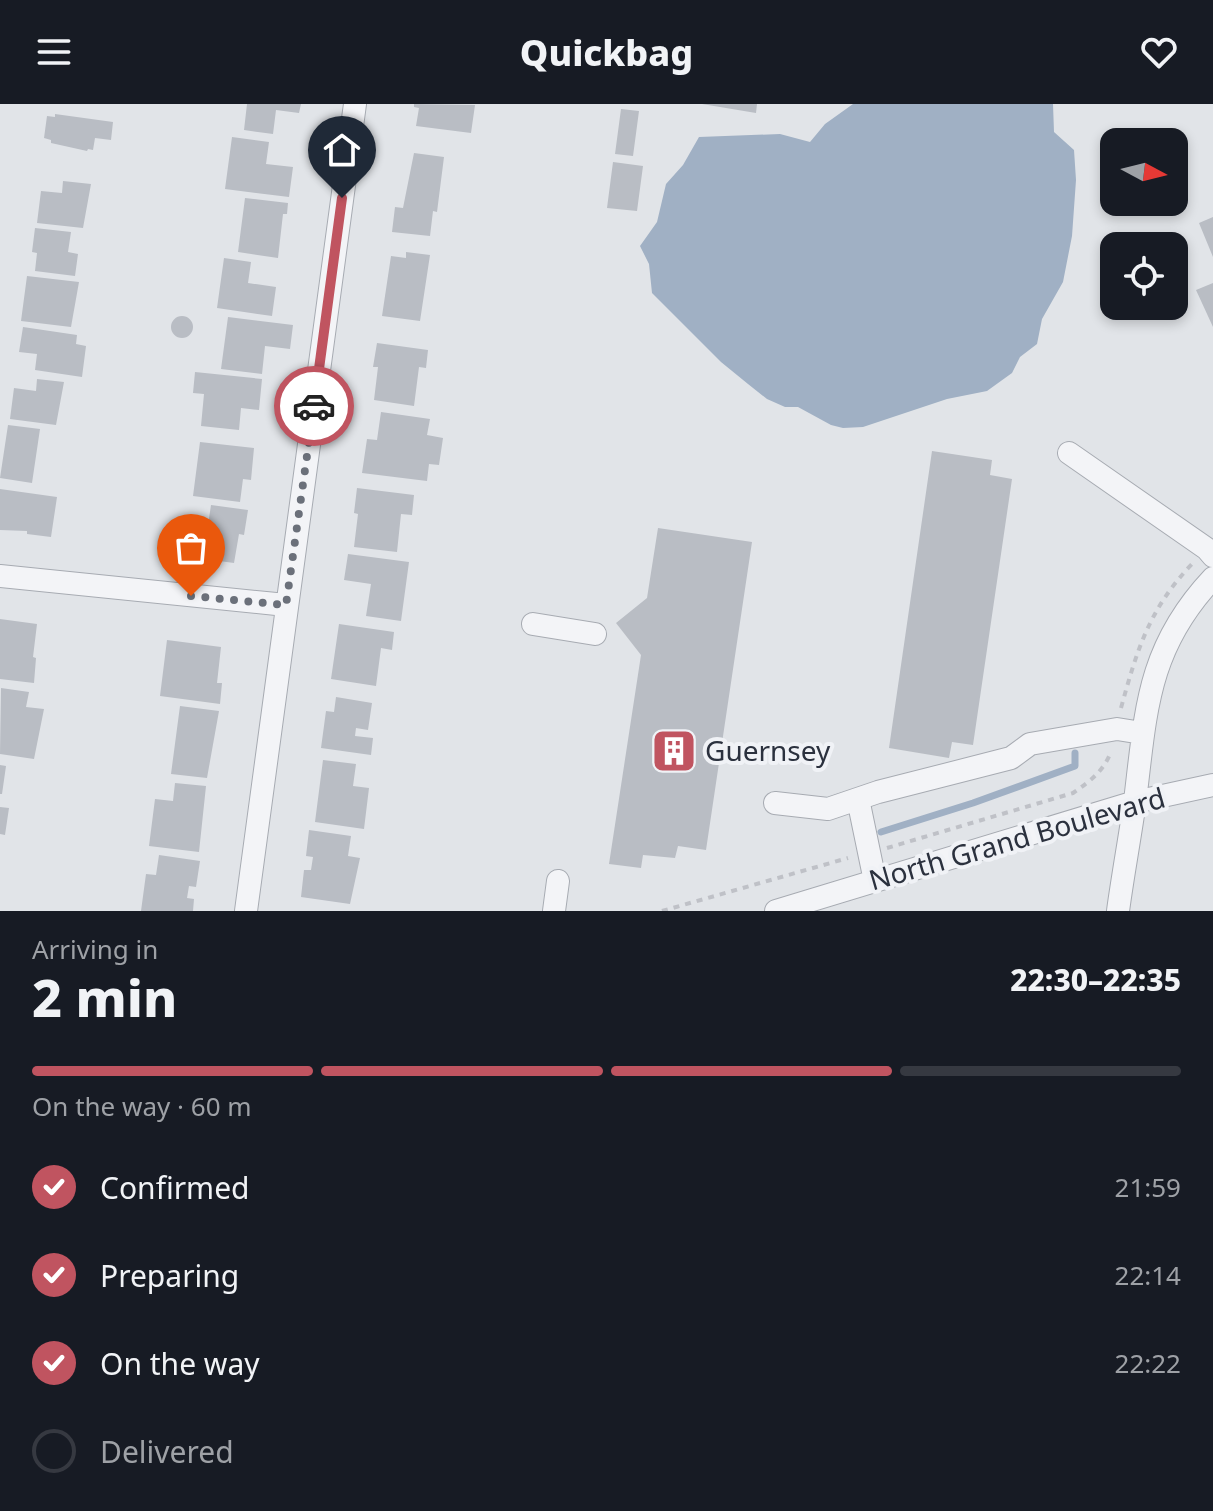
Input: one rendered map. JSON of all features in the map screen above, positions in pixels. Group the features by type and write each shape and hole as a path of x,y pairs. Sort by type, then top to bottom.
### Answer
{"street":[{"path":"246,911 355,104"},
{"path":"1069,453 1213,556"},
{"path":"0,576 286,605"},
{"path":"1118,911 1142,733 1151,690 1162,654 1177,622 1213,578"},
{"path":"533,624 595,634"},
{"path":"775,803 828,809 1011,758 1030,744 1117,729 1142,733"},
{"name":"North Grand Boulevard","path":"776,911 1135,802 1213,785"},
{"path":"858,799 875,881"},
{"path":"554,911 558,881"}],"path":[{"path":"880,851 1073,793 1094,778 1106,763 1114,743"},
{"path":"662,911 842,860"}],"water":[{"path":"853,104 1053,104 1054,132 1074,150 1076,180 1072,236 1063,282 1042,319 1037,344 1020,357 1012,373 987,391 947,399 863,427 843,428 798,407 785,407 767,399 721,362 652,293 649,264 640,246 657,222 666,184 683,165 699,137 780,134 810,142 825,124"}],"building":[{"path":"247,104 301,104 299,113 276,110 273,134 244,130"},
{"path":"414,104 475,105 471,133 416,126 419,108"},
{"path":"702,104 757,104 756,113"},
{"path":"621,109 639,111 633,156 615,154"},
{"path":"55,114 113,122 111,140 95,138 93,150 87,151 51,143 51,140 44,138 47,116 55,117"},
{"path":"232,137 269,142 266,164 293,167 289,197 225,189"},
{"path":"414,153 444,157 437,212 433,211 430,236 392,232 395,207 403,208"},
{"path":"613,162 643,166 637,211 607,208"},
{"path":"63,181 91,184 83,228 37,223 41,191 62,193"},
{"path":"245,198 288,203 287,214 283,214 278,258 238,252"},
{"path":"1213,217 1213,257 1199,223"},
{"path":"35,228 71,232 68,252 78,254 75,276 35,271 37,253 32,252"},
{"path":"406,252 430,255 420,321 382,316 391,256 406,258"},
{"path":"224,258 251,262 248,283 276,287 272,316 217,308"},
{"path":"27,276 79,282 71,327 21,321"},
{"path":"1213,283 1213,327 1196,290"},
{"path":"182,316 190,319 193,327 190,335 182,338 174,335 171,327 174,319"},
{"path":"228,317 293,325 290,349 265,346 262,374 221,369"},
{"path":"23,327 77,335 76,344 86,346 82,377 35,370 37,354 19,352"},
{"path":"377,343 428,350 426,368 419,367 414,406 374,400 378,367 373,367"},
{"path":"195,372 262,379 259,410 241,408 239,430 201,426 204,394 193,393"},
{"path":"37,379 64,382 56,425 10,419 14,388 36,391"},
{"path":"381,412 430,419 427,435 443,438 439,465 429,464 427,481 362,473 367,439 377,440"},
{"path":"8,425 40,429 32,483 0,478"},
{"path":"200,442 254,448 251,480 243,479 240,502 193,496"},
{"path":"932,451 992,460 990,475 1012,479 973,745 952,742 949,758 889,748"},
{"path":"357,488 414,495 412,515 401,514 397,552 354,547"},
{"path":"0,489 57,497 51,537 27,534 27,531 0,530"},
{"path":"211,505 248,510 244,535 239,534 234,563 161,553 164,527 180,529 181,521 208,525"},
{"name":"Guernsey","path":"658,528 752,542 706,850 678,846 675,858 643,855 641,868 609,864 641,655 616,623 647,598"},
{"path":"348,554 409,562 401,621 366,616 371,584 344,580"},
{"path":"0,619 37,624 34,683 0,679"},
{"path":"339,624 394,632 392,650 381,648 376,686 331,679"},
{"path":"167,640 221,647 217,683 222,683 220,704 160,696"},
{"path":"1,688 29,692 26,707 44,709 34,759 0,754"},
{"path":"336,697 372,703 368,730 356,728 355,736 373,738 371,755 321,748 326,711 334,712"},
{"path":"180,706 219,711 207,778 171,774"},
{"path":"323,760 356,764 353,786 369,788 364,829 315,822"},
{"path":"0,765 6,766 2,794 0,794"},
{"path":"175,783 206,786 199,852 149,846 155,799 173,801"},
{"path":"0,807 9,808 5,835 0,834"},
{"path":"309,830 351,836 348,856 360,858 350,904 301,897 304,870 311,870 313,857 306,856"},
{"path":"159,855 200,861 196,887 189,886 187,898 194,899 193,911 141,911 146,874 156,875"}],"waterway":[{"path":"881,832 1075,766 1075,753"}],"way so far":[{"path":"191,596 286,605 314,406"}],"place":[{"name":"Guernsey","path":"674,751"}],"route":[{"path":"314,406 342,198"}]}
